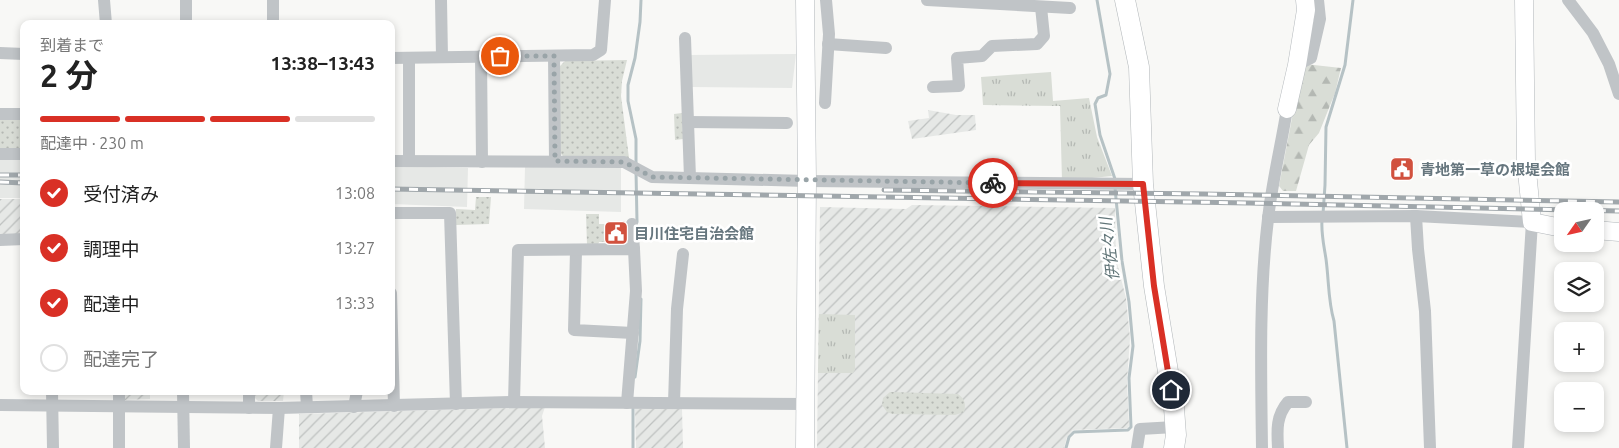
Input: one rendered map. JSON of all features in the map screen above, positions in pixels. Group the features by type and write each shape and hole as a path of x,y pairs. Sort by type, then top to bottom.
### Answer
{"main road":[{"path":"1125,0 1138,67 1143,184 1154,286 1174,408 1176,427 1174,448"}],"street":[{"path":"104,0 106,20"},
{"path":"186,0 186,20"},
{"path":"274,0 274,20"},
{"path":"441,0 442,57"},
{"path":"395,58 593,55 601,50 605,0"},
{"path":"805,0 807,82 805,448"},
{"path":"825,104 828,44 826,0"},
{"path":"927,0 1070,8"},
{"path":"1262,448 1261,365 1264,261 1268,217 1287,109 1297,65 1306,10 1305,0"},
{"path":"1297,65 1311,58 1320,19 1318,0"},
{"path":"1518,448 1532,222 1526,161 1524,0"},
{"path":"1568,0 1593,34 1610,64 1619,94"},
{"path":"933,86 958,86 957,58 982,56 992,46 1037,44 1044,36 1041,7"},
{"path":"685,38 690,178"},
{"path":"828,44 886,48"},
{"path":"0,53 20,54"},
{"path":"481,56 482,162"},
{"path":"554,56 555,161"},
{"path":"409,58 409,161"},
{"path":"807,82 826,82"},
{"path":"0,114 20,114"},
{"path":"688,122 787,123"},
{"path":"0,154 20,154"},
{"path":"395,161 624,162 652,177 1143,184"},
{"path":"395,213 450,214 456,404"},
{"path":"1416,216 1425,312 1430,448"},
{"path":"1268,217 1416,216 1532,222 1554,226"},
{"path":"628,403 636,291 632,224"},
{"path":"1604,231 1619,232"},
{"path":"0,240 20,239"},
{"path":"514,402 518,250 634,249"},
{"path":"576,251 574,330 633,333"},
{"path":"674,403 677,309 683,254"},
{"path":"52,395 53,448"},
{"path":"118,448 119,395"},
{"path":"184,395 184,448"},
{"path":"249,395 249,408"},
{"path":"306,395 307,407"},
{"path":"354,407 356,395"},
{"path":"394,395 394,406"},
{"path":"0,405 279,408 514,402 805,404"},
{"path":"1278,448 1277,426 1281,410 1288,402 1306,402"},
{"path":"276,448 279,408"},
{"path":"1137,448 1140,429 1176,427"}],"shaded area":[{"path":"796,54 792,88 692,87 690,55"},
{"path":"928,110 956,115 975,115 976,130 912,139 908,121 929,118"},
{"path":"0,159 20,160 20,198 0,198"},
{"path":"395,166 468,168 467,207 395,204"},
{"path":"525,167 621,167 621,212 524,209"},
{"path":"0,199 20,199 20,234 0,235"},
{"path":"912,205 1115,208 1116,259 1126,298 1130,338 1127,381 1128,428 1073,430 1067,437 1064,448 817,448 820,207 906,209"},
{"path":"123,395 150,395 150,399 125,400"},
{"path":"254,395 284,395 283,401 258,401"},
{"path":"545,407 542,416 545,448 299,448 299,414"},
{"path":"635,409 682,409 683,448 636,448"}],"green space":[{"path":"627,60 621,96 629,158 565,158 560,153 559,67 565,61"},
{"path":"1305,64 1341,68 1335,93 1319,133 1309,145 1296,191 1283,191 1279,186 1302,66"},
{"path":"1051,72 1053,101 1089,98 1097,137 1112,176 1062,181 1060,106 983,105 981,77"},
{"path":"682,113 683,139 675,140 674,114"},
{"path":"0,119 20,119 20,151 0,150"},
{"path":"476,197 491,197 489,224 456,225 456,209 475,210"},
{"path":"586,214 599,214 599,224 607,224 607,242 599,242 598,245 587,245"},
{"path":"819,314 855,315 855,370 853,373 818,373"},
{"path":"890,392 958,394 964,402 964,412 955,415 892,414 887,412 882,405 883,398"}],"waterway":[{"path":"636,165 636,139 628,101 628,85 635,58 641,0"},
{"name":"伊佐々川","path":"1097,0 1110,74 1106,95 1098,98 1095,104 1100,135 1115,179"},
{"path":"1323,214 1326,127 1345,65 1353,0"},
{"path":"636,171 637,222"},
{"name":"伊佐々川","path":"1066,448 1069,437 1074,432 1128,430 1131,427 1129,378 1133,346 1115,188"},
{"path":"1322,220 1322,235 1334,321 1347,448"},
{"path":"635,377 640,341 641,299"},
{"path":"633,409 633,448"}],"railway":[{"path":"0,175 20,175"},
{"path":"0,182 20,183"},
{"path":"395,189 1619,211"},
{"path":"884,190 1619,202"}],"way so far":[{"path":"500,56 554,56 555,161 624,162 652,177 993,183"}],"place":[{"name":"青地第一草の根堤会館","path":"1402,169"},
{"name":"目川住宅自治会館","path":"616,233"}],"route":[{"path":"993,183 1143,184 1158,317 1171,390"}]}
